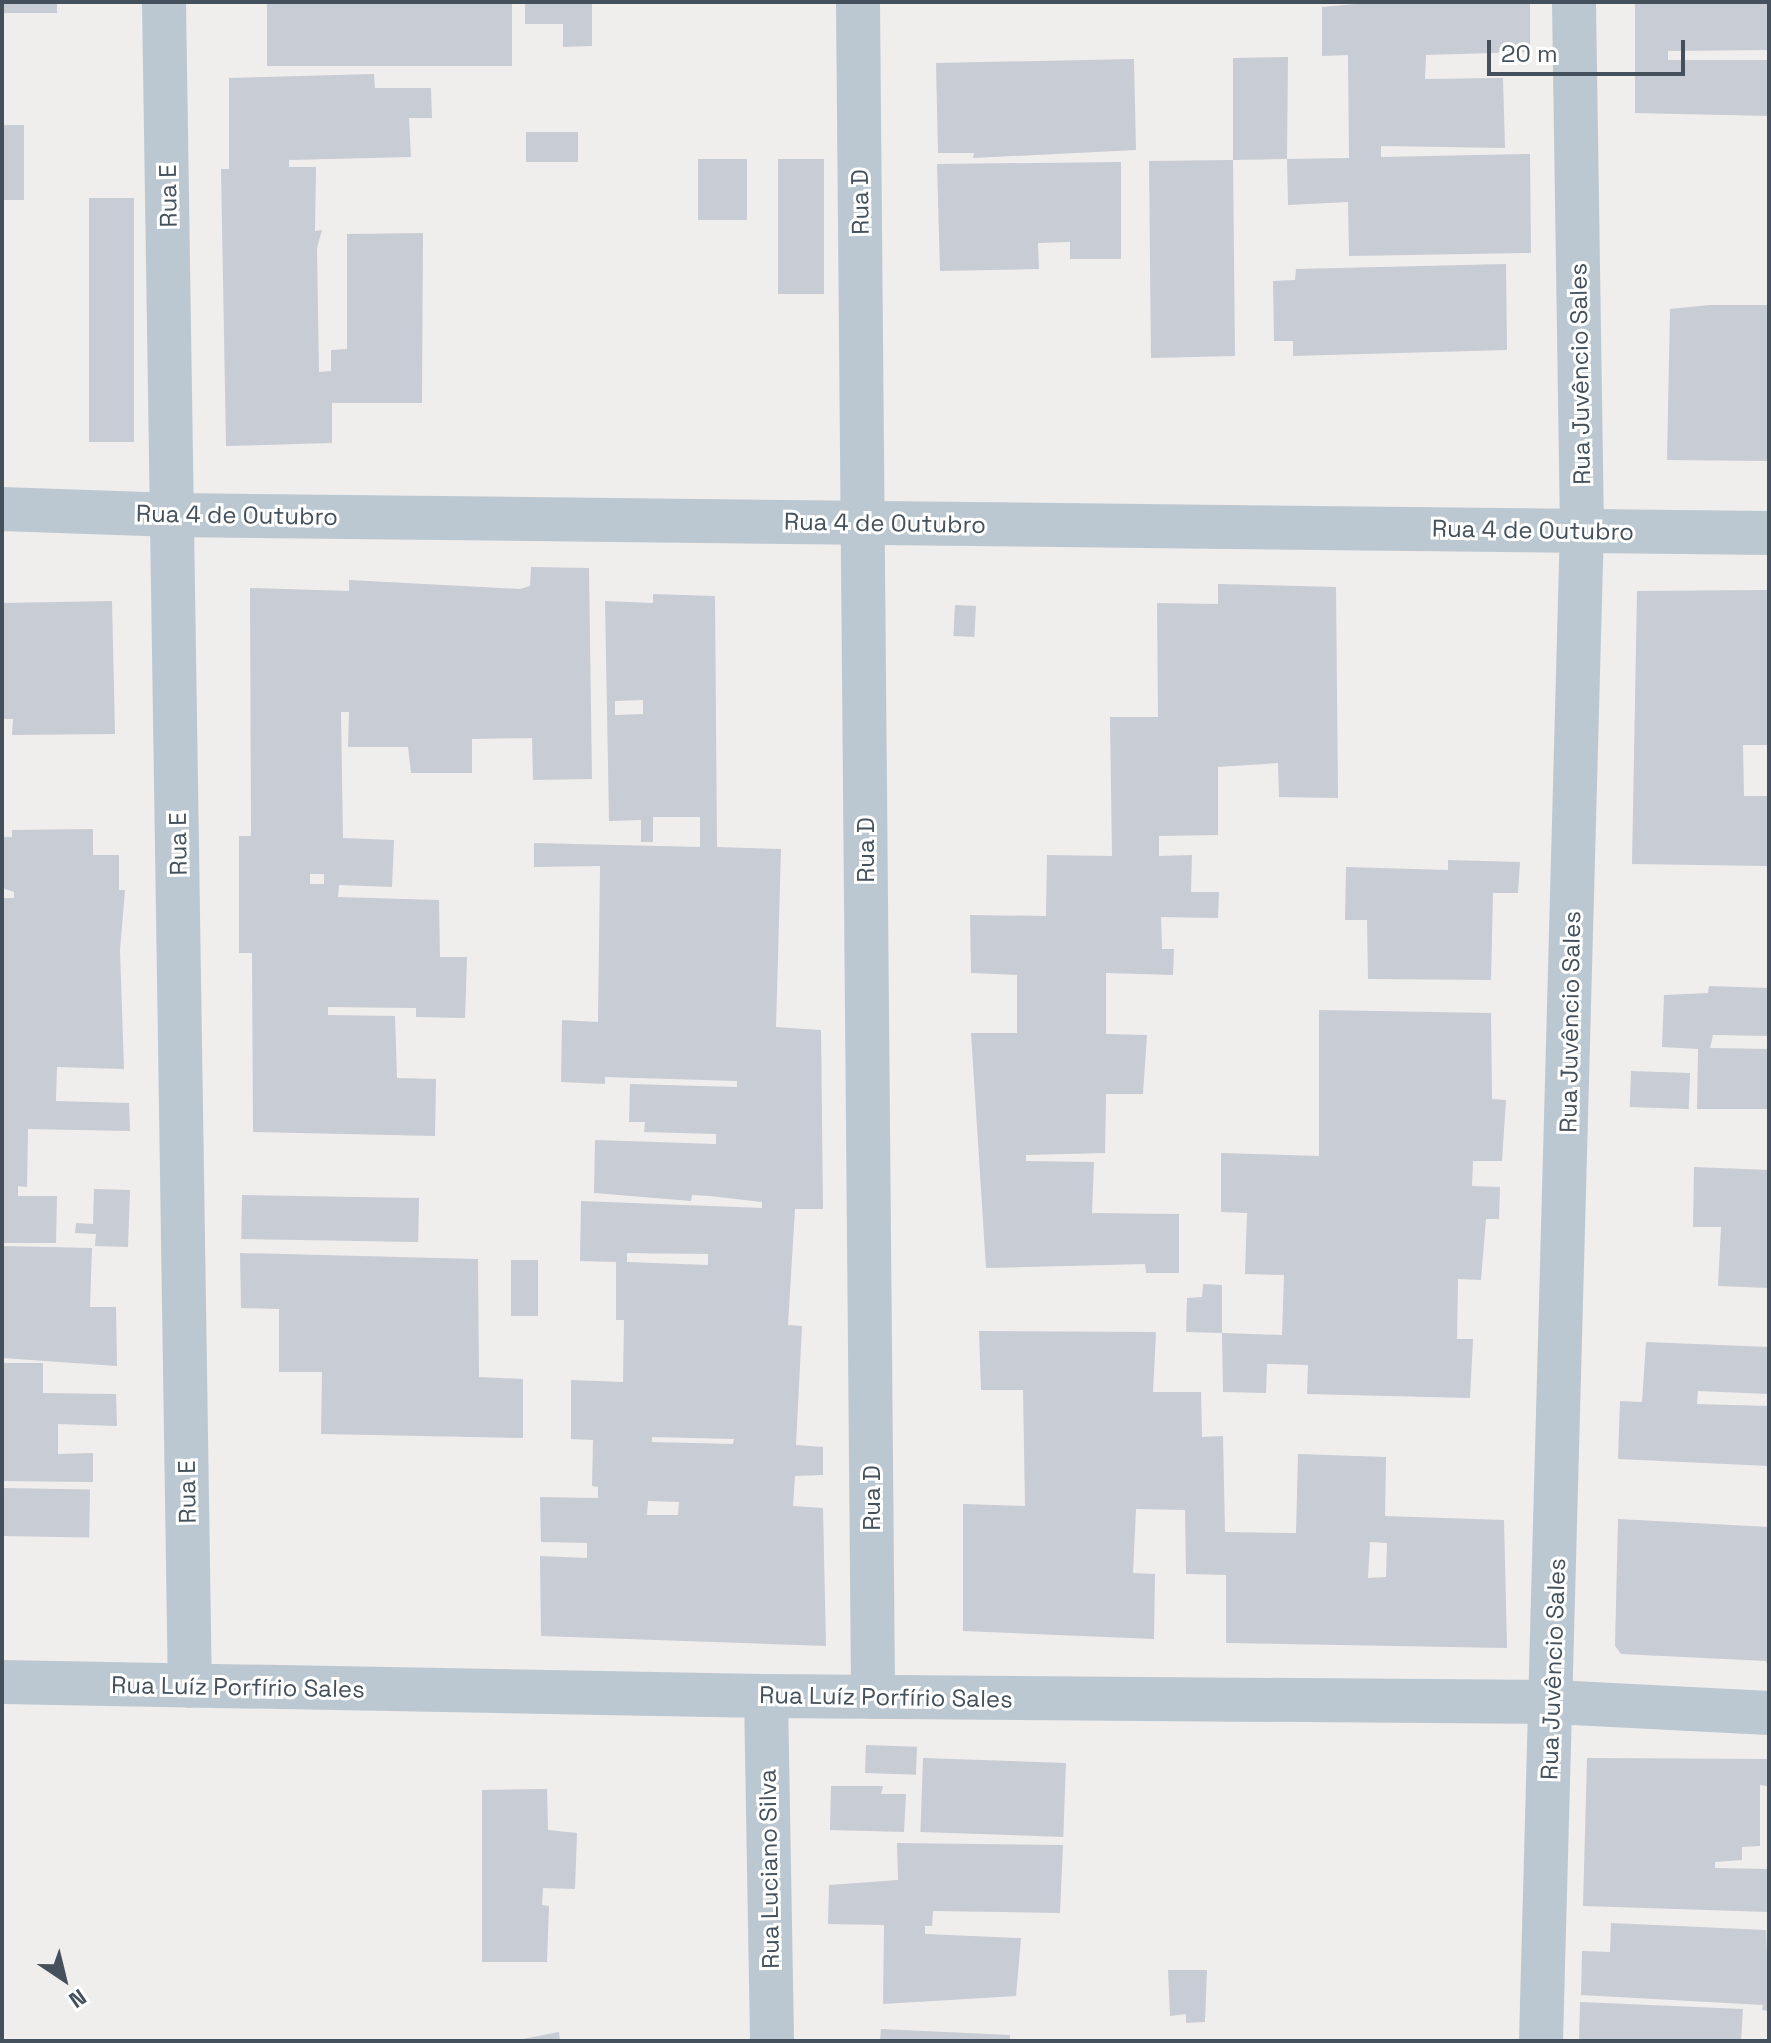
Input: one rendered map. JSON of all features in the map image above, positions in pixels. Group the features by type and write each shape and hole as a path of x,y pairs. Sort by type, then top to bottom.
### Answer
{"street":[{"name":"Rua E","path":"164,2 190,1686"},
{"name":"Rua D","path":"858,2 873,1697"},
{"name":"Rua Juvêncio Sales","path":"1541,2041 1553,1702 1582,530 1574,2"},
{"name":"Rua 4 de Outubro","path":"2,509 174,515 1769,533"},
{"name":"Rua Luíz Porfírio Sales","path":"2,1682 766,1696 1553,1702 1769,1713"},
{"name":"Rua Luciano Silva","path":"766,1696 772,2041"}],"building":[{"path":"2,2 57,2 57,13 2,13"},
{"path":"267,2 512,2 512,66 267,66"},
{"path":"525,2 592,2 592,46 563,47 563,24 525,24"},
{"path":"1378,2 1530,3 1530,52 1426,55 1425,79 1503,78 1505,148 1381,146 1381,157 1530,154 1531,253 1349,256 1348,202 1288,205 1287,159 1349,158 1348,55 1322,56 1322,7"},
{"path":"1635,2 1769,2 1769,50 1668,51 1668,60 1769,60 1768,116 1635,113"},
{"path":"1288,57 1287,159 1233,160 1233,58"},
{"path":"1134,59 1136,150 973,158 974,153 938,153 936,63"},
{"path":"374,74 375,88 431,88 432,118 409,118 411,157 289,160 289,167 316,167 315,231 322,230 317,248 319,372 331,371 331,350 347,349 347,234 423,233 422,403 332,403 332,443 226,446 221,169 229,169 229,78"},
{"path":"2,125 24,125 24,200 2,200"},
{"path":"526,132 578,132 578,162 526,162"},
{"path":"698,159 747,159 747,220 698,220"},
{"path":"778,159 824,159 824,294 778,294"},
{"path":"1233,160 1235,356 1151,358 1149,161"},
{"path":"1121,162 1121,259 1070,259 1070,242 1038,243 1039,269 940,271 937,164"},
{"path":"89,198 134,198 134,442 89,442"},
{"path":"1506,264 1507,350 1293,356 1293,341 1274,341 1273,281 1295,280 1296,269"},
{"path":"1709,305 1769,305 1769,461 1667,460 1670,309"},
{"path":"531,567 589,568 592,779 533,780 532,738 472,739 472,773 411,773 408,747 348,747 349,712 341,712 343,838 394,840 392,887 339,885 338,897 439,900 440,957 467,957 465,1018 416,1017 416,1008 328,1007 328,1015 395,1016 397,1078 436,1079 435,1136 253,1132 252,953 239,953 239,836 251,836 250,588 349,591 349,580 520,589 530,586","holes":["310,874 324,874 324,884 310,884"]},
{"path":"1218,584 1336,587 1338,798 1279,797 1278,763 1218,767 1218,835 1159,836 1159,856 1192,855 1191,892 1219,892 1218,918 1161,917 1162,949 1174,949 1173,975 1106,973 1106,1034 1147,1035 1143,1094 1106,1094 1105,1153 1026,1155 1026,1161 1094,1162 1092,1213 1179,1214 1179,1273 1146,1273 1145,1264 986,1268 971,1033 1017,1033 1017,975 971,973 970,915 1046,916 1047,855 1112,856 1110,717 1158,717 1157,603 1218,604"},
{"path":"1769,590 1769,745 1743,745 1744,796 1769,796 1769,866 1632,864 1637,591"},
{"path":"653,594 715,596 717,847 781,849 776,1027 821,1030 823,1209 795,1209 788,1325 802,1326 796,1445 823,1447 823,1475 795,1476 793,1506 823,1508 826,1646 541,1636 540,1556 587,1558 587,1543 541,1542 540,1497 598,1498 598,1487 592,1486 593,1440 571,1439 571,1380 623,1382 624,1320 616,1320 616,1262 580,1261 581,1201 762,1208 762,1202 710,1196 692,1195 691,1201 594,1193 595,1140 716,1144 716,1134 644,1132 645,1122 629,1122 630,1084 737,1087 737,1081 605,1077 605,1084 561,1082 562,1020 598,1022 600,866 534,867 534,843 700,847 700,817 653,817 653,842 641,842 641,820 609,821 605,601 653,603","holes":["643,700 643,714 615,715 615,701","627,1253 708,1254 708,1265 627,1262","652,1437 734,1439 733,1444 652,1442","648,1501 679,1502 678,1515 647,1515"]},
{"path":"112,601 115,734 12,735 13,719 2,719 2,603"},
{"path":"955,605 976,606 974,637 953,636"},
{"path":"93,829 93,855 119,855 119,890 125,890 120,950 124,1069 57,1067 56,1101 129,1103 130,1131 28,1129 27,1187 18,1186 18,1196 57,1196 56,1243 2,1243 2,898 14,898 14,892 2,888 2,837 12,837 12,830"},
{"path":"1448,860 1520,862 1518,893 1493,893 1491,980 1368,979 1367,920 1345,920 1346,867 1448,870"},
{"path":"1709,986 1769,988 1769,1036 1713,1035 1710,1048 1769,1049 1769,1109 1697,1109 1698,1049 1662,1047 1664,995 1708,993"},
{"path":"1319,1010 1491,1013 1492,1099 1506,1100 1502,1161 1473,1161 1472,1186 1500,1187 1499,1219 1486,1219 1481,1280 1458,1279 1457,1339 1473,1339 1470,1398 1307,1394 1308,1365 1267,1364 1266,1393 1223,1392 1222,1333 1282,1335 1284,1275 1245,1274 1247,1213 1221,1212 1221,1153 1319,1156"},
{"path":"1631,1071 1690,1073 1689,1109 1630,1107"},
{"path":"1694,1167 1769,1170 1769,1288 1718,1286 1721,1227 1693,1227"},
{"path":"94,1189 130,1190 128,1247 95,1246 96,1234 75,1233 76,1223 93,1224"},
{"path":"242,1195 419,1198 418,1242 241,1239"},
{"path":"2,1246 92,1248 90,1307 116,1307 117,1366 2,1358"},
{"path":"240,1253 478,1259 479,1377 523,1379 523,1438 321,1434 322,1372 279,1372 279,1309 241,1308"},
{"path":"511,1260 538,1260 538,1316 511,1316"},
{"path":"1203,1284 1222,1285 1222,1333 1186,1332 1187,1298 1202,1297"},
{"path":"979,1331 1156,1332 1153,1392 1201,1392 1202,1437 1223,1436 1225,1532 1296,1533 1298,1454 1386,1457 1385,1516 1504,1520 1507,1648 1226,1643 1226,1575 1186,1574 1185,1510 1136,1509 1133,1573 1155,1574 1154,1639 963,1631 963,1504 1025,1506 1023,1390 981,1390","holes":["1370,1542 1387,1543 1386,1577 1368,1578"]},
{"path":"1646,1342 1769,1347 1769,1394 1698,1391 1697,1404 1769,1406 1769,1466 1618,1459 1620,1401 1642,1402"},
{"path":"2,1363 43,1363 43,1393 116,1394 117,1426 58,1424 58,1454 93,1453 93,1482 2,1481"},
{"path":"2,1488 90,1490 89,1538 2,1536"},
{"path":"1618,1519 1769,1527 1769,1670 1766,1661 1621,1654 1615,1646"},
{"path":"866,1745 917,1747 916,1775 865,1773"},
{"path":"923,1758 1066,1763 1063,1837 920,1832"},
{"path":"1587,1758 1767,1759 1767,1786 1760,1785 1760,1846 1742,1847 1742,1860 1715,1862 1715,1868 1769,1869 1769,1912 1583,1906"},
{"path":"831,1786 883,1786 881,1794 906,1794 904,1832 830,1830"},
{"path":"547,1789 548,1830 577,1833 575,1889 543,1888 542,1905 549,1906 547,1962 482,1962 482,1790"},
{"path":"897,1843 1063,1845 1060,1913 933,1911 932,1926 925,1926 925,1934 1021,1938 1016,1996 883,2004 884,1925 828,1924 829,1885 898,1880"},
{"path":"1611,1923 1766,1930 1769,2011 1762,2010 1763,2005 1581,1995 1582,1951 1610,1952"},
{"path":"1168,1970 1207,1970 1205,2022 1186,2023 1186,2014 1170,2016"},
{"path":"1580,2002 1743,2009 1741,2041 1579,2041"},
{"path":"881,2029 1010,2035 1010,2041 880,2041"},
{"path":"559,2032 560,2041 518,2041 518,2040"}]}
